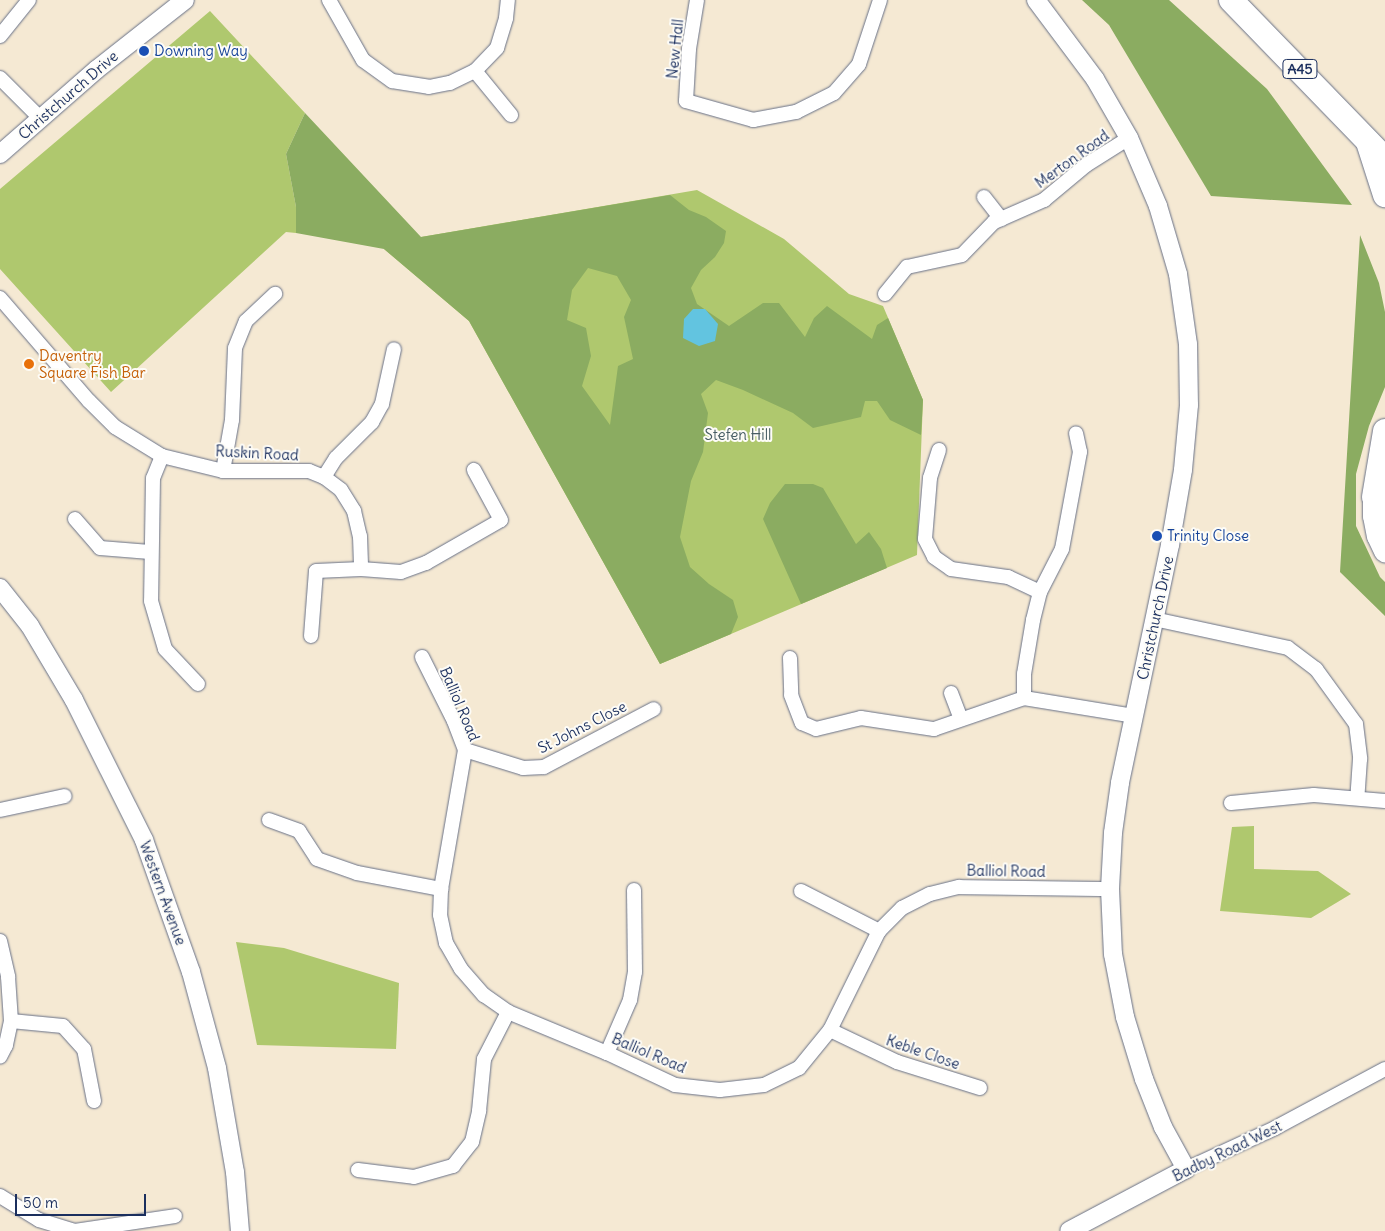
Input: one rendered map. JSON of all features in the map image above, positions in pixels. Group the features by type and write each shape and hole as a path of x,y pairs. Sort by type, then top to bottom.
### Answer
{"highway":[{"name":"A45","path":"1231,0 1385,159"},
{"path":"1367,139 1385,195"},
{"path":"1374,497 1385,431"},
{"path":"1374,497 1385,475"}],"main road":[{"path":"1374,497 1374,516 1378,536 1385,551"}],"street":[{"path":"0,36 29,0"},
{"name":"Christchurch Drive","path":"0,154 96,70 185,0"},
{"path":"329,0 363,60 392,81 429,87 450,82 475,71 497,48 506,18 508,0"},
{"name":"New Hall","path":"698,0 689,49 686,101 753,120 796,112 834,93 858,64 880,0"},
{"name":"Christchurch Drive","path":"1036,0 1096,79 1129,138 1158,206 1178,274 1188,344 1189,406 1183,470 1134,716 1113,833 1110,889 1113,954 1125,1016 1144,1079 1163,1127 1186,1169"},
{"path":"475,71 511,115"},
{"path":"0,78 40,118"},
{"name":"Merton Road","path":"885,294 907,267 962,255 994,222 1044,200 1086,165 1129,138"},
{"path":"984,197 1001,219"},
{"path":"223,471 232,420 235,348 246,321 275,294"},
{"name":"Ruskin Road","path":"0,298 115,427 162,456 223,471 309,471 324,477 341,490 354,511 360,536 361,569"},
{"path":"324,477 336,458 372,422 382,404 394,349"},
{"path":"1024,698 1026,665 1033,620 1040,592 1062,549 1080,452 1076,433"},
{"path":"939,450 930,478 925,540 934,557 951,569 1008,577 1040,592"},
{"path":"162,456 153,478 150,552 151,601 165,649 198,684"},
{"path":"311,636 316,571 361,569 401,572 426,564 501,520 474,470"},
{"path":"75,519 100,548 150,552"},
{"name":"Western Avenue","path":"0,588 30,626 74,700 144,840 191,972 217,1068 235,1172 240,1231"},
{"path":"1154,619 1288,648 1316,669 1356,724 1360,759 1357,798"},
{"name":"Balliol Road","path":"422,657 454,721 465,750 441,889 440,915 446,943 461,969 484,995 508,1012 607,1053 675,1085 720,1090 764,1085 800,1068 830,1030 879,931 902,908 930,894 959,887 1110,889"},
{"path":"790,658 791,695 802,723 816,729 860,718 934,729 1024,698 1134,716"},
{"path":"951,693 961,719"},
{"name":"St Johns Close","path":"465,750 523,768 544,767 654,709"},
{"path":"1231,803 1314,795 1385,801"},
{"path":"0,810 65,796"},
{"path":"269,820 299,831 317,859 357,873 441,889"},
{"path":"607,1053 630,1000 635,972 634,890"},
{"path":"801,891 879,931"},
{"path":"0,941 8,977 11,1022 6,1045 0,1058"},
{"path":"358,1170 414,1177 453,1166 472,1142 479,1111 484,1059 508,1012"},
{"path":"11,1022 63,1026 84,1049 94,1101"},
{"name":"Keble Close","path":"830,1030 897,1062 980,1088"},
{"name":"Badby Road West","path":"1069,1231 1186,1169 1275,1128 1385,1069"},
{"path":"0,1196 39,1220 74,1231 175,1216"}],"green space":[{"path":"1082,0 1169,0 1267,89 1352,205 1211,196 1109,25"},
{"path":"210,11 305,113 286,154 296,207 296,233 286,232 111,392 0,269 0,189"},
{"name":"Stefen Hill","path":"305,113 421,237 670,195 689,210 706,217 726,231 724,243 715,257 701,270 691,288 697,304 729,326 763,303 779,303 805,337 814,318 827,306 872,339 877,325 888,318 923,400 921,435 890,420 877,401 865,401 861,417 813,428 793,413 716,380 701,394 708,413 703,452 691,481 680,537 690,567 709,584 733,600 738,617 731,634 660,664 469,321 384,249 296,233 296,207 286,154","holes":["588,268 617,276 631,300 624,317 633,359 618,366 610,425 582,386 591,356 586,328 567,320 572,290"]},
{"name":"Stefen Hill","path":"697,190 784,239 849,294 883,306 923,400 917,555 660,664 469,321 384,249 421,237"},
{"path":"1360,235 1379,283 1385,312 1385,387 1369,426 1356,474 1356,526 1380,577 1385,582 1385,616 1340,572"},
{"path":"785,484 813,484 823,488 856,544 869,532 881,549 887,568 801,604 763,519 770,503"},
{"path":"1254,826 1254,869 1318,871 1351,894 1311,918 1220,911 1232,827"},
{"path":"236,942 284,948 399,983 396,1049 257,1045"}],"water":[{"path":"693,309 705,309 718,324 715,341 699,346 683,338 684,319"}],"place":[{"name":"Downing Way","path":"144,51"},
{"name":"Daventry Square Fish Bar","path":"29,364"},
{"name":"Trinity Close","path":"1157,536"}]}
